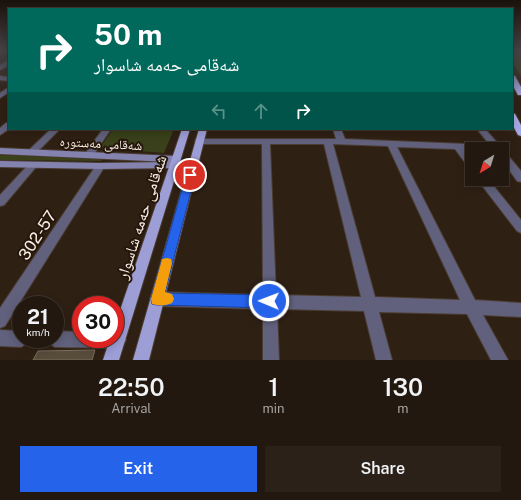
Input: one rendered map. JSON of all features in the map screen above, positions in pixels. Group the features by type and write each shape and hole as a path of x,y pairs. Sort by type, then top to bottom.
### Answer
{"highway":[{"path":"513,80 521,93"},
{"path":"513,118 521,133"}],"main road":[{"name":"شەقامی حەمە شاسوار","path":"124,321 186,130"},
{"path":"141,360 203,130"},
{"name":"شەقامی مەستورە","path":"0,151 89,155 136,162"},
{"name":"شەقامی مەستورە","path":"0,164 100,166 136,162 175,162"},
{"name":"شەقامی حەمە شاسوار","path":"111,360 115,348"}],"street":[{"path":"0,132 8,126"},
{"path":"32,152 55,130"},
{"path":"89,155 106,130"},
{"path":"337,130 342,142"},
{"path":"482,130 492,142"},
{"path":"199,141 328,141 465,147"},
{"path":"328,141 384,360"},
{"path":"266,142 271,360"},
{"path":"391,143 471,306 500,360"},
{"path":"457,146 465,157"},
{"path":"509,163 521,178"},
{"path":"0,202 33,165"},
{"name":"302-57","path":"0,321 100,166"},
{"path":"488,186 521,228"},
{"path":"157,299 471,306 521,310"},
{"path":"0,338 12,339"}],"green space":[{"path":"516,68 521,68 521,76"},
{"path":"112,130 174,130 164,153 100,148"},
{"path":"0,155 102,159 101,161 0,160"}],"building":[{"path":"95,350 92,360 33,360 38,351"}],"slow traffic":[{"path":"167,263 157,299 168,299"}],"route":[{"path":"190,175 157,299 269,301"}]}
